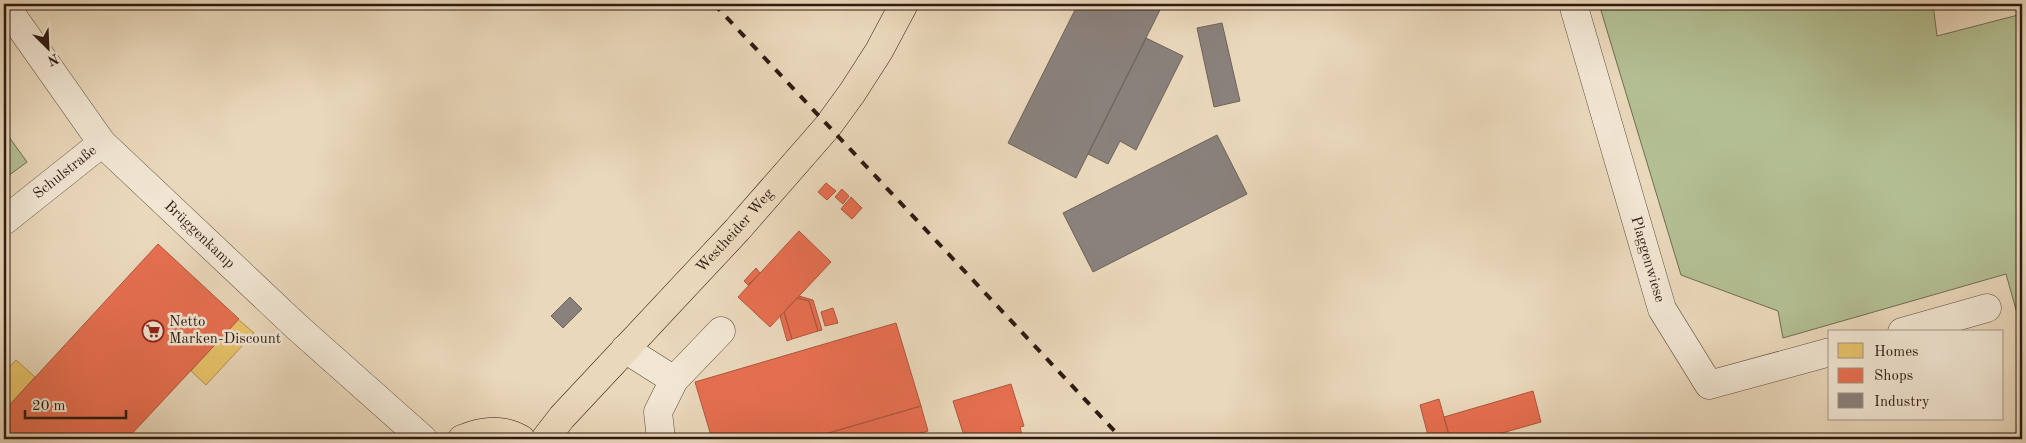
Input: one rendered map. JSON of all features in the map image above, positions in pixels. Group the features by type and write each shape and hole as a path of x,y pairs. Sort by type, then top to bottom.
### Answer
{"main road":[{"name":"Westheider Weg","path":"545,439 562,417 625,348 737,230 833,120 879,51 904,4"},
{"path":"462,439 476,433 498,432 521,439"}],"street":[{"name":"Brüggenkamp","path":"4,4 102,143 296,327 422,439"},
{"name":"Plaggenwiese","path":"1572,4 1662,309 1710,385 1828,353"},
{"name":"Schulstraße","path":"4,221 102,143"},
{"path":"1909,330 1988,308"},
{"path":"662,439 658,412 674,380 721,331"},
{"path":"625,348 674,380"}],"green space":[{"path":"1599,4 1933,4 1937,36 2022,14 2022,331 2006,274 1783,338 1778,311 1681,275"},
{"path":"4,130 27,162 4,179"}],"building: Homes":[{"path":"238,319 254,333 206,385 191,371"},
{"path":"16,360 35,377 4,411 4,373"}],"building: Shops":[{"path":"826,183 836,191 827,200 818,192"},
{"path":"842,189 849,196 843,204 835,197"},
{"path":"851,197 862,208 852,219 841,209"},
{"path":"799,231 831,262 770,327 738,297"},
{"name":"Netto Marken-Discount","path":"158,244 239,319 127,439 14,439 4,430 4,411"},
{"path":"756,268 760,273 748,285 744,281"},
{"path":"799,296 813,300 822,330 818,331 809,301 797,298"},
{"path":"797,298 809,301 818,331 792,339 784,312"},
{"path":"833,308 838,323 825,326 821,312"},
{"path":"784,312 792,339 787,341 780,316"},
{"path":"896,323 921,406 808,439 712,439 695,382"},
{"path":"1011,384 1024,426 1020,427 1023,439 965,439 953,401"},
{"path":"1533,391 1541,422 1481,439 1450,439 1444,417"},
{"path":"1439,399 1450,439 1429,439 1420,405"},
{"path":"921,406 928,431 901,439 808,439"},
{"path":"1307,434 1308,439 1285,439"}],"building: Industry":[{"path":"1078,4 1163,4 1076,178 1008,143"},
{"path":"1222,23 1240,101 1214,107 1197,28"},
{"path":"1146,38 1183,56 1136,150 1120,141 1108,164 1088,154"},
{"path":"1217,135 1247,194 1093,272 1063,213"},
{"path":"570,297 582,309 563,328 551,316"}],"railway":[{"path":"714,4 1122,439"}],"place":[{"name":"Netto Marken-Discount","path":"153,331"}]}
